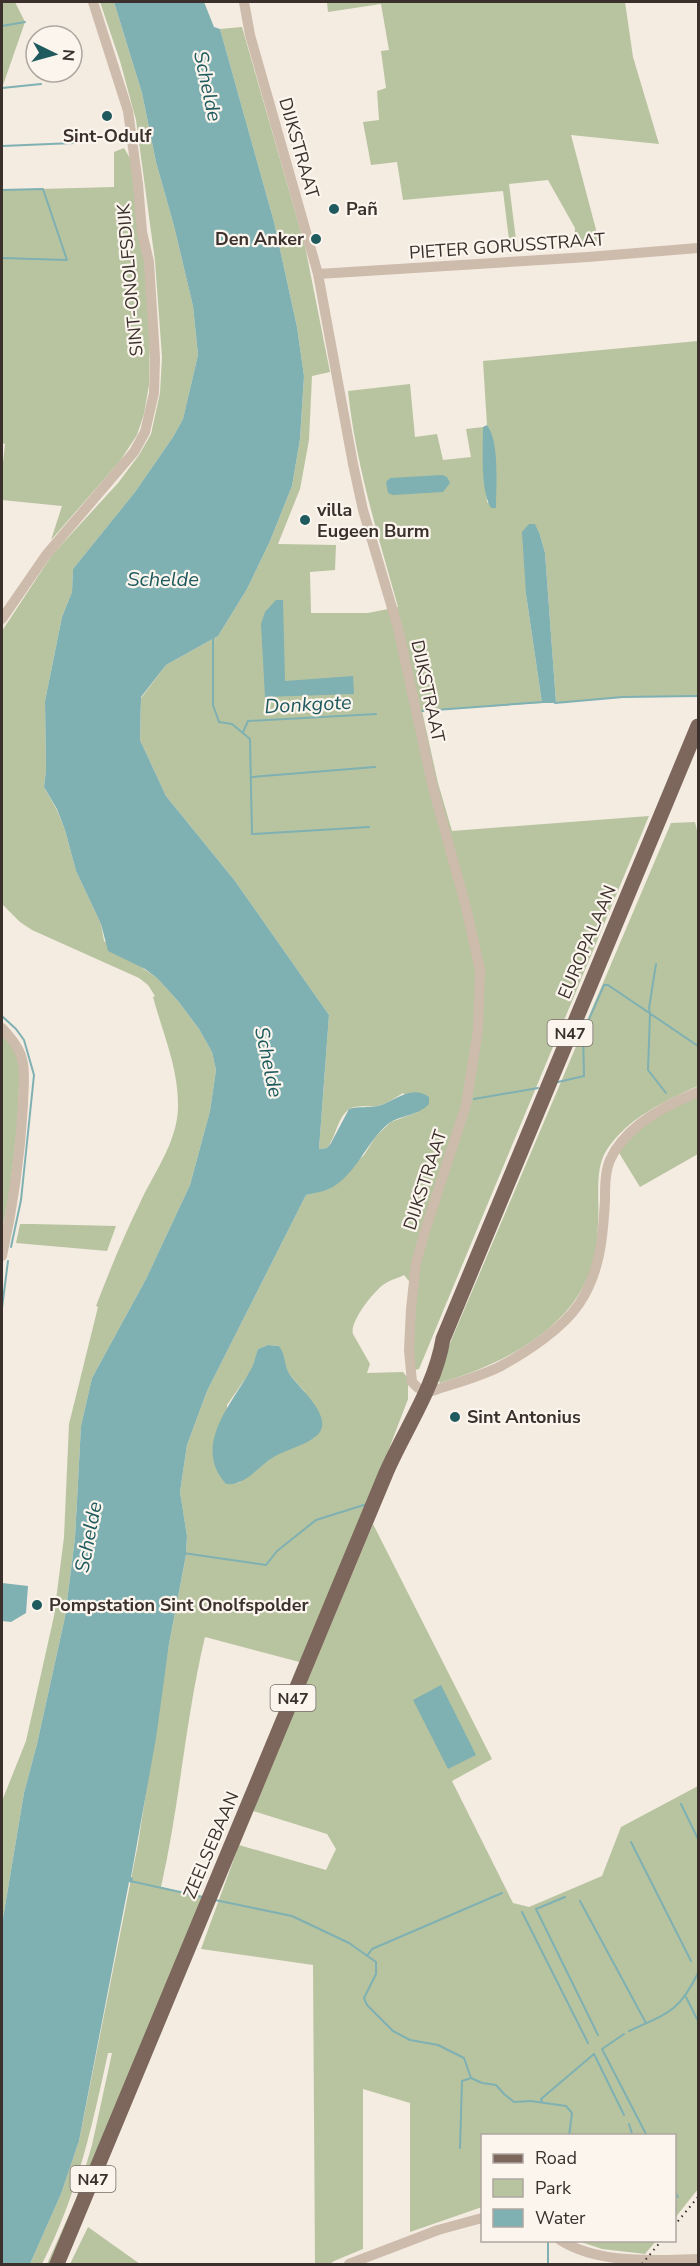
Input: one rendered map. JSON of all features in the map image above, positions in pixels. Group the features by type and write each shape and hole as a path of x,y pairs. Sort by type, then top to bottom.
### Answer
{"main road":[{"name":"EUROPALAAN","path":"443,1339 699,726"},
{"name":"ZEELSEBAAN","path":"57,2265 400,1440 407,1415 422,1390 436,1348 443,1339"}],"street":[{"name":"SINT-ONOLFSDIJK","path":"2,619 46,555 134,452 145,432 154,393 155,358 149,262 142,232 128,111 93,2"},
{"name":"DIJKSTRAAT","path":"244,2 250,35 318,274 363,510 398,628 432,784 469,916 480,970 478,1030 466,1105 424,1231 415,1274 409,1350 412,1382 422,1390"},
{"name":"PIETER GORUSSTRAAT","path":"318,274 699,248"},
{"path":"2,1028 21,1056 24,1072 21,1131 13,1198 2,1257"},
{"path":"422,1390 432,1391 500,1366 556,1329 571,1313 592,1282 600,1254 606,1177 609,1162 616,1148 646,1119 699,1092"},
{"path":"349,2265 438,2230 481,2219"},
{"path":"562,2242 572,2248 601,2256 699,2259"}],"green space":[{"path":"2,2 15,2 25,22 2,88"},
{"path":"100,2 114,2 142,93 156,162 193,306 198,355 183,419 173,437 135,492 73,569 72,592 62,617 45,701 46,770 44,787 65,830 76,871 101,924 104,941 157,978 178,1001 199,1029 212,1052 216,1070 210,1111 190,1185 146,1279 92,1378 81,1426 75,1538 65,1617 24,1793 2,1924 2,1801 26,1741 54,1616 64,1537 69,1424 98,1307 96,1306 127,1230 169,1146 177,1121 178,1108 176,1079 170,1052 153,997 155,996 148,985 139,978 32,930 20,922 2,904 2,631 52,555 118,483 139,455 151,434 160,393 162,357 155,261 136,120 120,61"},
{"path":"327,2 625,2 633,57 659,144 571,135 599,241 574,245 575,228 548,180 509,184 517,248 510,248 503,191 403,200 397,162 371,165 363,122 379,120 377,91 386,88 381,51 389,50 381,4 328,12"},
{"path":"242,27 305,246 330,372 312,376 309,440 300,489 278,544 336,545 335,570 310,572 311,613 368,613 398,607 362,473 348,391 410,384 415,437 437,434 443,460 471,457 466,429 483,427 487,502 496,508 483,361 698,341 698,696 623,697 556,703 545,553 535,525 529,524 526,594 542,703 422,711 438,783 452,831 649,816 419,1369 415,1370 410,1362 413,1286 404,1275 381,1286 364,1306 355,1322 353,1334 370,1364 367,1373 403,1372 408,1378 408,1399 307,1664 205,1637 192,1699 168,1856 161,1887 203,1897 52,2264 47,2264 76,2199 92,2145 112,2053 108,2053 82,2161 65,2213 42,2264 30,2264 61,2194 79,2141 138,1844 169,1644 186,1555 187,1536 180,1492 187,1445 207,1391 306,1195 329,1189 364,1155 376,1136 391,1122 418,1112 403,1093 381,1105 352,1108 341,1118 327,1148 319,1149 329,1015 235,881 166,796 140,740 141,698 166,665 218,636 247,589 270,541 292,486 300,439 304,376 297,327 274,222 220,29","holes":["268,1345 279,1346 288,1373 305,1392 315,1437 275,1455 238,1483 226,1484 227,1405 252,1369 258,1349"]},
{"path":"124,148 131,160 143,240 150,341 149,385 144,414 137,435 120,461 51,540 62,506 2,500 5,444 2,443 2,190 114,187 114,152"},
{"path":"695,822 698,835 698,1086 635,1120 624,1129 606,1151 600,1168 598,1231 593,1264 577,1298 562,1316 545,1332 505,1357 440,1383 439,1371 453,1336 671,823"},
{"path":"2,1033 15,1050 20,1065 17,1129 9,1197 2,1230"},
{"path":"698,1092 698,1154 640,1187 616,1148 629,1132"},
{"path":"20,1224 116,1226 107,1251 16,1243"},
{"path":"373,1524 492,1759 452,1781 513,1903 529,1907 602,1876 621,1827 698,1786 698,2189 676,2217 676,2134 481,2134 481,2207 410,2232 410,2103 363,2089 363,2249 330,2264 315,2264 313,1965 201,1949 239,1845 326,1870 336,1849 327,1834 253,1811"},
{"path":"88,2227 140,2264 70,2264"},
{"path":"581,2242 655,2242 645,2254 602,2249"}],"water":[{"name":"Schelde","path":"114,2 204,2 214,27 220,29 274,222 297,327 304,376 300,439 292,486 270,541 247,589 218,636 166,665 141,697 140,740 166,796 235,881 329,1015 319,1149 327,1148 331,1143 349,1109 378,1106 416,1092 429,1097 429,1104 420,1111 388,1124 339,1183 326,1190 306,1195 207,1391 187,1445 180,1492 187,1536 186,1555 169,1644 156,1738 131,1877 133,1878 132,1883 129,1882 79,2141 61,2194 30,2264 2,2264 2,1924 24,1793 65,1617 75,1538 81,1426 92,1378 146,1279 190,1185 210,1111 216,1070 212,1052 199,1029 178,1001 157,978 145,969 108,951 101,924 76,871 57,809 44,787 46,770 45,701 62,617 72,592 73,569 135,492 173,437 183,419 198,355 193,306 174,226 156,162 142,93"},
{"path":"487,425 496,453 496,508 491,508 485,491 483,427"},
{"path":"442,475 447,477 450,483 443,492 393,495 388,493 386,482 390,478"},
{"path":"529,524 535,524 545,553 556,703 542,703 526,594 522,532"},
{"path":"276,600 283,600 285,681 353,676 354,694 265,697 261,624 265,612"},
{"path":"268,1345 279,1346 290,1375 320,1414 321,1430 310,1440 269,1460 244,1480 226,1484 216,1470 213,1455 218,1426 251,1369 258,1349"},
{"path":"2,1583 28,1586 26,1613 11,1622 2,1621"},
{"path":"441,1685 476,1755 448,1769 413,1700"}],"waterway":[{"path":"2,26 25,22"},
{"path":"2,88 41,84"},
{"path":"2,146 74,143"},
{"path":"2,190 43,189 67,260 2,258"},
{"path":"213,637 213,705 219,722 232,724 250,739 252,834 369,827"},
{"name":"Donkgote","path":"555,703 623,697 698,696"},
{"name":"Donkgote","path":"422,711 543,702"},
{"name":"Donkgote","path":"243,732 248,721 376,714"},
{"path":"252,777 375,767"},
{"path":"656,964 649,1008 648,1070 666,1093"},
{"path":"558,1082 584,1076 583,1033 604,985 608,985 698,1046"},
{"path":"3,1017 24,1040 34,1075 21,1200 11,1247"},
{"path":"474,1099 538,1088"},
{"path":"2,1308 8,1261"},
{"path":"183,1553 266,1565 277,1551 316,1520 367,1504"},
{"path":"681,1804 698,1839"},
{"path":"631,1842 691,1961"},
{"path":"130,1881 203,1897"},
{"path":"367,1956 372,1949 502,1893"},
{"path":"565,1897 536,1909 598,2035"},
{"path":"215,1900 292,1916 349,1943 376,1962 376,1974 364,1998 367,2005 393,2031 410,2040 438,2045 464,2058 471,2078 482,2083 496,2085 514,2102 531,2101 566,2106 572,2113 569,2134"},
{"path":"580,1901 646,2023"},
{"path":"522,1912 588,2043"},
{"path":"629,2031 671,2010 685,1996 698,1973"},
{"path":"686,1997 698,2021"},
{"path":"624,2034 602,2049 646,2134"},
{"path":"542,2101 541,2099 594,2054 624,2115"},
{"path":"460,2148 462,2081 471,2078"},
{"path":"629,2124 632,2134"},
{"path":"676,2194 678,2197"},
{"path":"548,2242 548,2264"}],"railway":[{"path":"676,2224 698,2197"},
{"path":"642,2264 660,2242"}],"place":[{"name":"Sint-Odulf","path":"107,116"},
{"name":"Pañ","path":"334,209"},
{"name":"Den Anker","path":"316,239"},
{"name":"villa Eugeen Burm","path":"305,520"},
{"name":"Sint Antonius","path":"455,1417"},
{"name":"Pompstation Sint Onolfspolder","path":"37,1605"}]}
